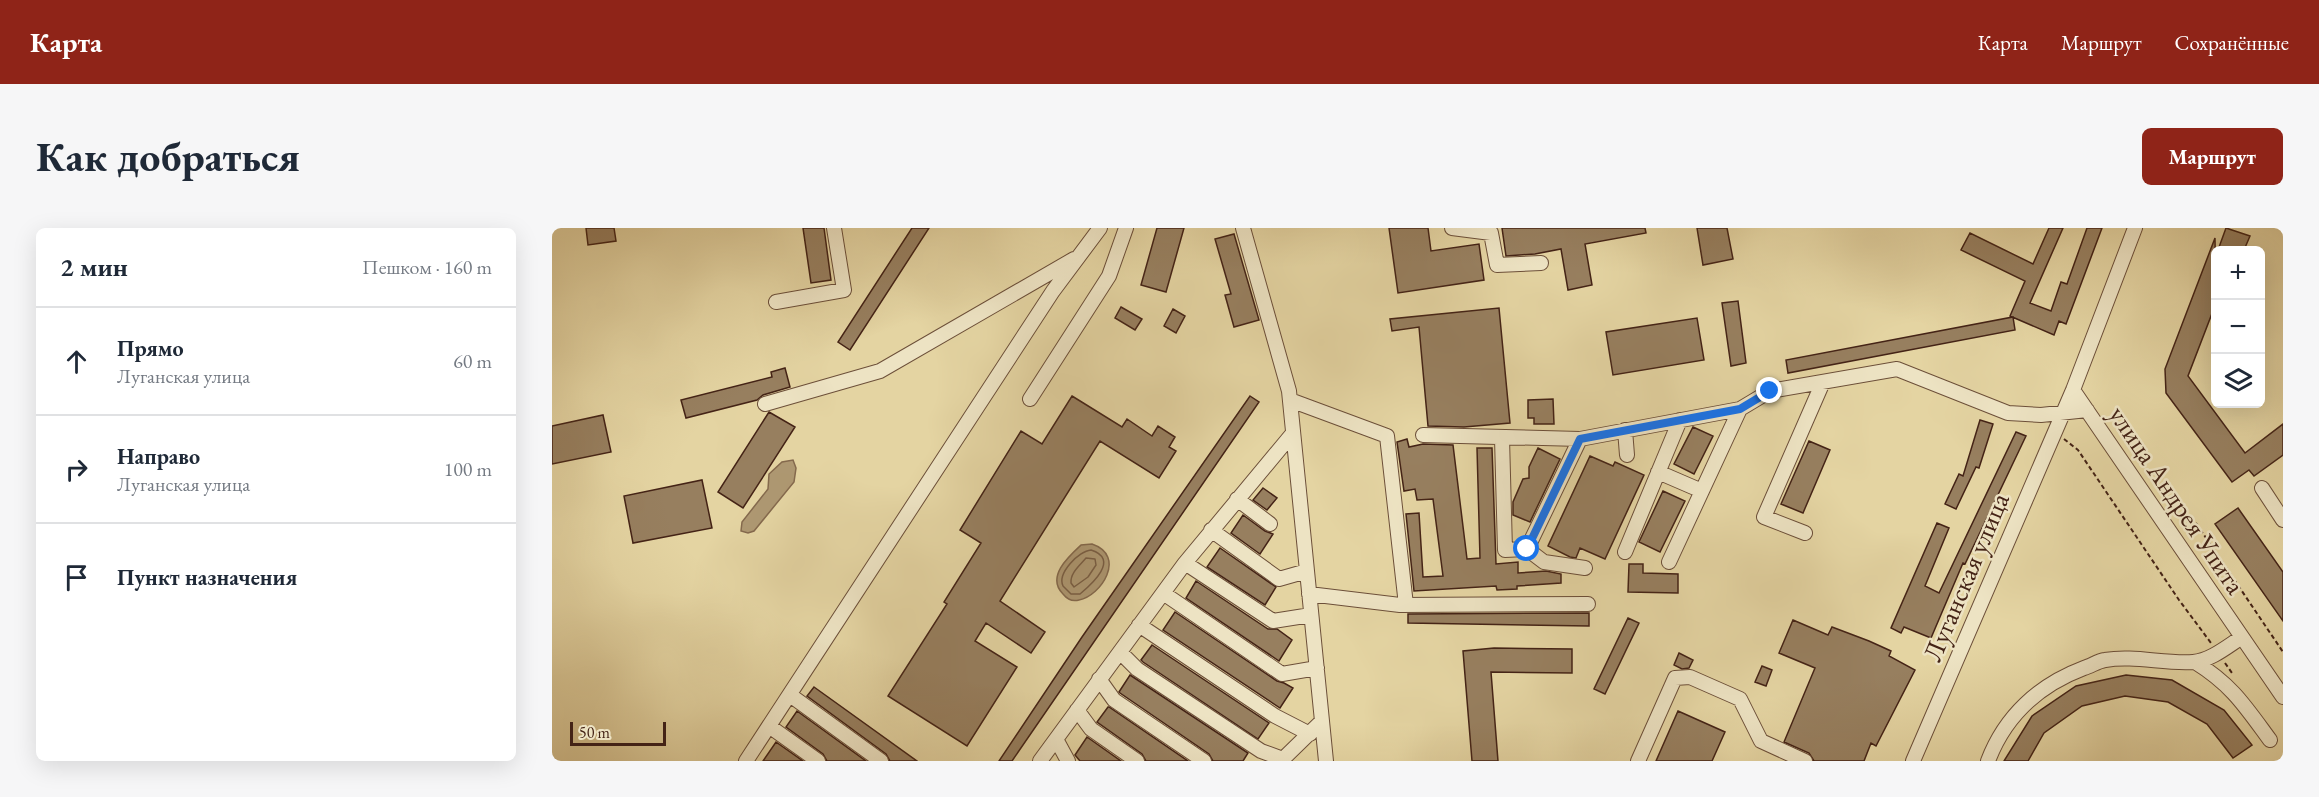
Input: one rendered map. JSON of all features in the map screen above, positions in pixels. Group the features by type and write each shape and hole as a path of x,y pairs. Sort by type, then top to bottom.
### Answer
{"street":[{"path":"776,302 844,290 834,228"},
{"path":"747,760 1053,291 1100,228"},
{"path":"1030,399 1109,276 1126,228"},
{"path":"1243,228 1290,400 1326,761"},
{"path":"1452,228 1491,233 1497,265 1541,263"},
{"name":"Луганская улица","path":"1912,761 2064,412 2135,228"},
{"path":"765,404 880,371 1079,256"},
{"path":"1423,435 1580,439 1740,409 1770,391 1897,369 2007,412 2023,415 2087,410"},
{"path":"1805,533 1764,516 1823,382"},
{"name":"улица Андрея Упита","path":"2073,390 2283,697"},
{"path":"1290,400 1387,436 1406,605"},
{"path":"1669,562 1740,409"},
{"path":"1625,552 1680,420"},
{"path":"1625,430 1627,454"},
{"path":"1040,761 1185,563 1293,434"},
{"path":"1502,438 1505,550 1527,549 1544,562 1585,568"},
{"path":"1527,549 1580,439"},
{"path":"1658,472 1702,491"},
{"path":"2262,488 2283,520"},
{"path":"1237,500 1270,524"},
{"path":"1211,530 1279,579 1307,571"},
{"path":"1185,563 1273,621 1311,615"},
{"path":"1163,593 1282,674 1317,668"},
{"path":"1309,594 1406,605 1588,604"},
{"path":"1139,625 1275,716 1310,734"},
{"path":"1988,761 1992,749 2011,717 2030,698 2061,676 2105,660 2195,662 2218,652 2242,637"},
{"path":"1120,652 1137,669 1261,751 1284,759 1322,721"},
{"path":"2195,662 2233,690 2270,740"},
{"path":"1638,761 1676,678 1690,677 1740,699 1761,741 1805,761"},
{"path":"1099,679 1114,699 1204,761"},
{"path":"790,695 881,761"},
{"path":"1077,710 1091,729 1137,761"},
{"path":"769,726 818,761"},
{"path":"1056,739 1068,761"}],"path":[{"path":"2055,432 2078,450 2179,600 2237,680"},
{"path":"2196,523 2283,652"}],"water":[{"path":"793,460 796,468 794,482 754,531 748,533 741,531 742,522 768,489 769,474 782,462"},
{"path":"1092,544 1108,557 1107,575 1102,584 1087,597 1076,601 1070,600 1058,588 1058,574 1065,561 1081,545"}],"building":[{"path":"586,228 614,228 616,241 588,245"},
{"path":"803,228 824,228 831,280 811,283"},
{"path":"912,228 929,228 850,350 838,342"},
{"path":"1157,228 1184,228 1166,292 1141,285"},
{"path":"1389,228 1428,228 1431,251 1479,244 1484,280 1398,293"},
{"path":"1502,228 1645,228 1646,233 1585,244 1592,285 1568,290 1561,249 1506,256"},
{"path":"1697,228 1727,228 1733,259 1703,265"},
{"path":"2049,228 2063,228 2030,303 2051,311 2061,282 2067,284 2087,228 2102,228 2066,324 2059,321 2054,335 2010,316 2025,281 1961,250 1970,233 2033,264"},
{"path":"2226,228 2250,236 2246,246 2219,246"},
{"path":"1234,234 1259,320 1234,327 1225,295 1231,294 1215,239"},
{"path":"2211,248 2211,316 2188,376 2245,453 2283,424 2283,455 2254,476 2249,470 2232,482 2166,393 2165,369"},
{"path":"1738,301 1746,363 1731,366 1722,303"},
{"path":"1121,307 1142,319 1135,330 1115,318"},
{"path":"1499,308 1510,423 1464,427 1428,426 1419,327 1392,331 1390,319"},
{"path":"1173,309 1185,316 1176,333 1164,326"},
{"path":"2013,317 2015,330 1788,373 1786,360"},
{"path":"1697,318 1704,360 1613,375 1606,332"},
{"path":"785,368 790,387 763,395 757,400 686,418 681,400 772,377 771,372"},
{"path":"1072,396 1122,427 1127,419 1152,436 1158,426 1175,437 1169,447 1176,451 1159,478 1100,441 1000,601 1045,632 1031,653 986,623 975,641 1017,667 967,746 888,696 947,604 944,602 981,543 960,530 1021,431 1042,444"},
{"path":"1250,396 1259,402 1012,761 999,761 1082,637"},
{"path":"1553,399 1554,424 1534,424 1534,418 1528,418 1528,400"},
{"path":"769,412 795,427 743,508 718,492"},
{"path":"603,415 611,452 552,464 552,426"},
{"path":"1980,420 1993,424 1979,468 1976,467 1956,509 1945,504 1959,474 1963,476"},
{"path":"1693,427 1713,436 1694,474 1674,464"},
{"path":"2016,432 2026,436 1965,564 1963,563 1931,638 1904,627 1901,633 1891,628 1937,523 1949,528 1925,586 1939,593"},
{"path":"1407,439 1409,447 1423,444 1453,445 1467,559 1480,558 1477,448 1492,448 1496,564 1518,562 1518,573 1546,571 1561,574 1561,583 1517,586 1517,589 1497,590 1496,586 1414,591 1406,514 1419,513 1423,577 1443,576 1433,499 1417,500 1415,489 1404,491 1397,442"},
{"path":"1809,441 1830,450 1803,513 1781,504"},
{"path":"1538,448 1560,459 1530,522 1513,515 1513,502 1523,479 1529,478 1529,467"},
{"path":"1590,456 1613,466 1615,462 1644,475 1605,559 1580,548 1576,558 1570,557 1548,546"},
{"path":"702,480 712,528 633,543 624,496"},
{"path":"1263,488 1277,498 1267,510 1253,500"},
{"path":"1663,491 1685,501 1660,552 1639,542"},
{"path":"2238,508 2283,572 2283,621 2215,524"},
{"path":"1243,515 1273,534 1260,554 1231,533"},
{"path":"1220,548 1276,587 1265,605 1207,567"},
{"path":"1629,564 1643,564 1643,573 1678,574 1678,593 1628,592"},
{"path":"1196,581 1268,629 1277,629 1292,640 1279,661 1186,598"},
{"path":"1175,612 1277,681 1293,688 1280,708 1163,630"},
{"path":"1589,613 1589,626 1408,623 1408,614"},
{"path":"1628,618 1639,623 1605,694 1594,689"},
{"path":"1793,620 1828,635 1832,627 1869,641 1891,651 1889,656 1915,670 1876,746 1871,743 1864,761 1814,761 1809,753 1784,742 1815,668 1779,653"},
{"path":"1152,645 1269,723 1258,739 1143,662 1141,660"},
{"path":"1494,648 1572,649 1572,673 1491,672 1498,761 1472,761 1463,651"},
{"path":"1679,653 1693,660 1689,668 1682,669 1674,665"},
{"path":"1762,666 1772,670 1766,686 1755,682"},
{"path":"1130,675 1248,753 1243,761 1213,761 1209,754 1120,693"},
{"path":"2126,675 2172,680 2224,710 2252,745 2233,758 2207,724 2168,702 2125,696 2082,706 2044,733 2028,761 2004,761 2032,716 2076,686"},
{"path":"814,687 917,761 890,761 886,754 807,696"},
{"path":"1108,707 1188,761 1146,761 1142,754 1097,722"},
{"path":"797,711 866,761 827,761 823,754 786,727"},
{"path":"1678,711 1725,732 1712,761 1656,761"},
{"path":"1087,737 1121,761 1080,761 1075,755"},
{"path":"776,742 803,761 763,761"}],"route":[{"path":"1527,549 1580,439 1740,409 1770,391"}]}
